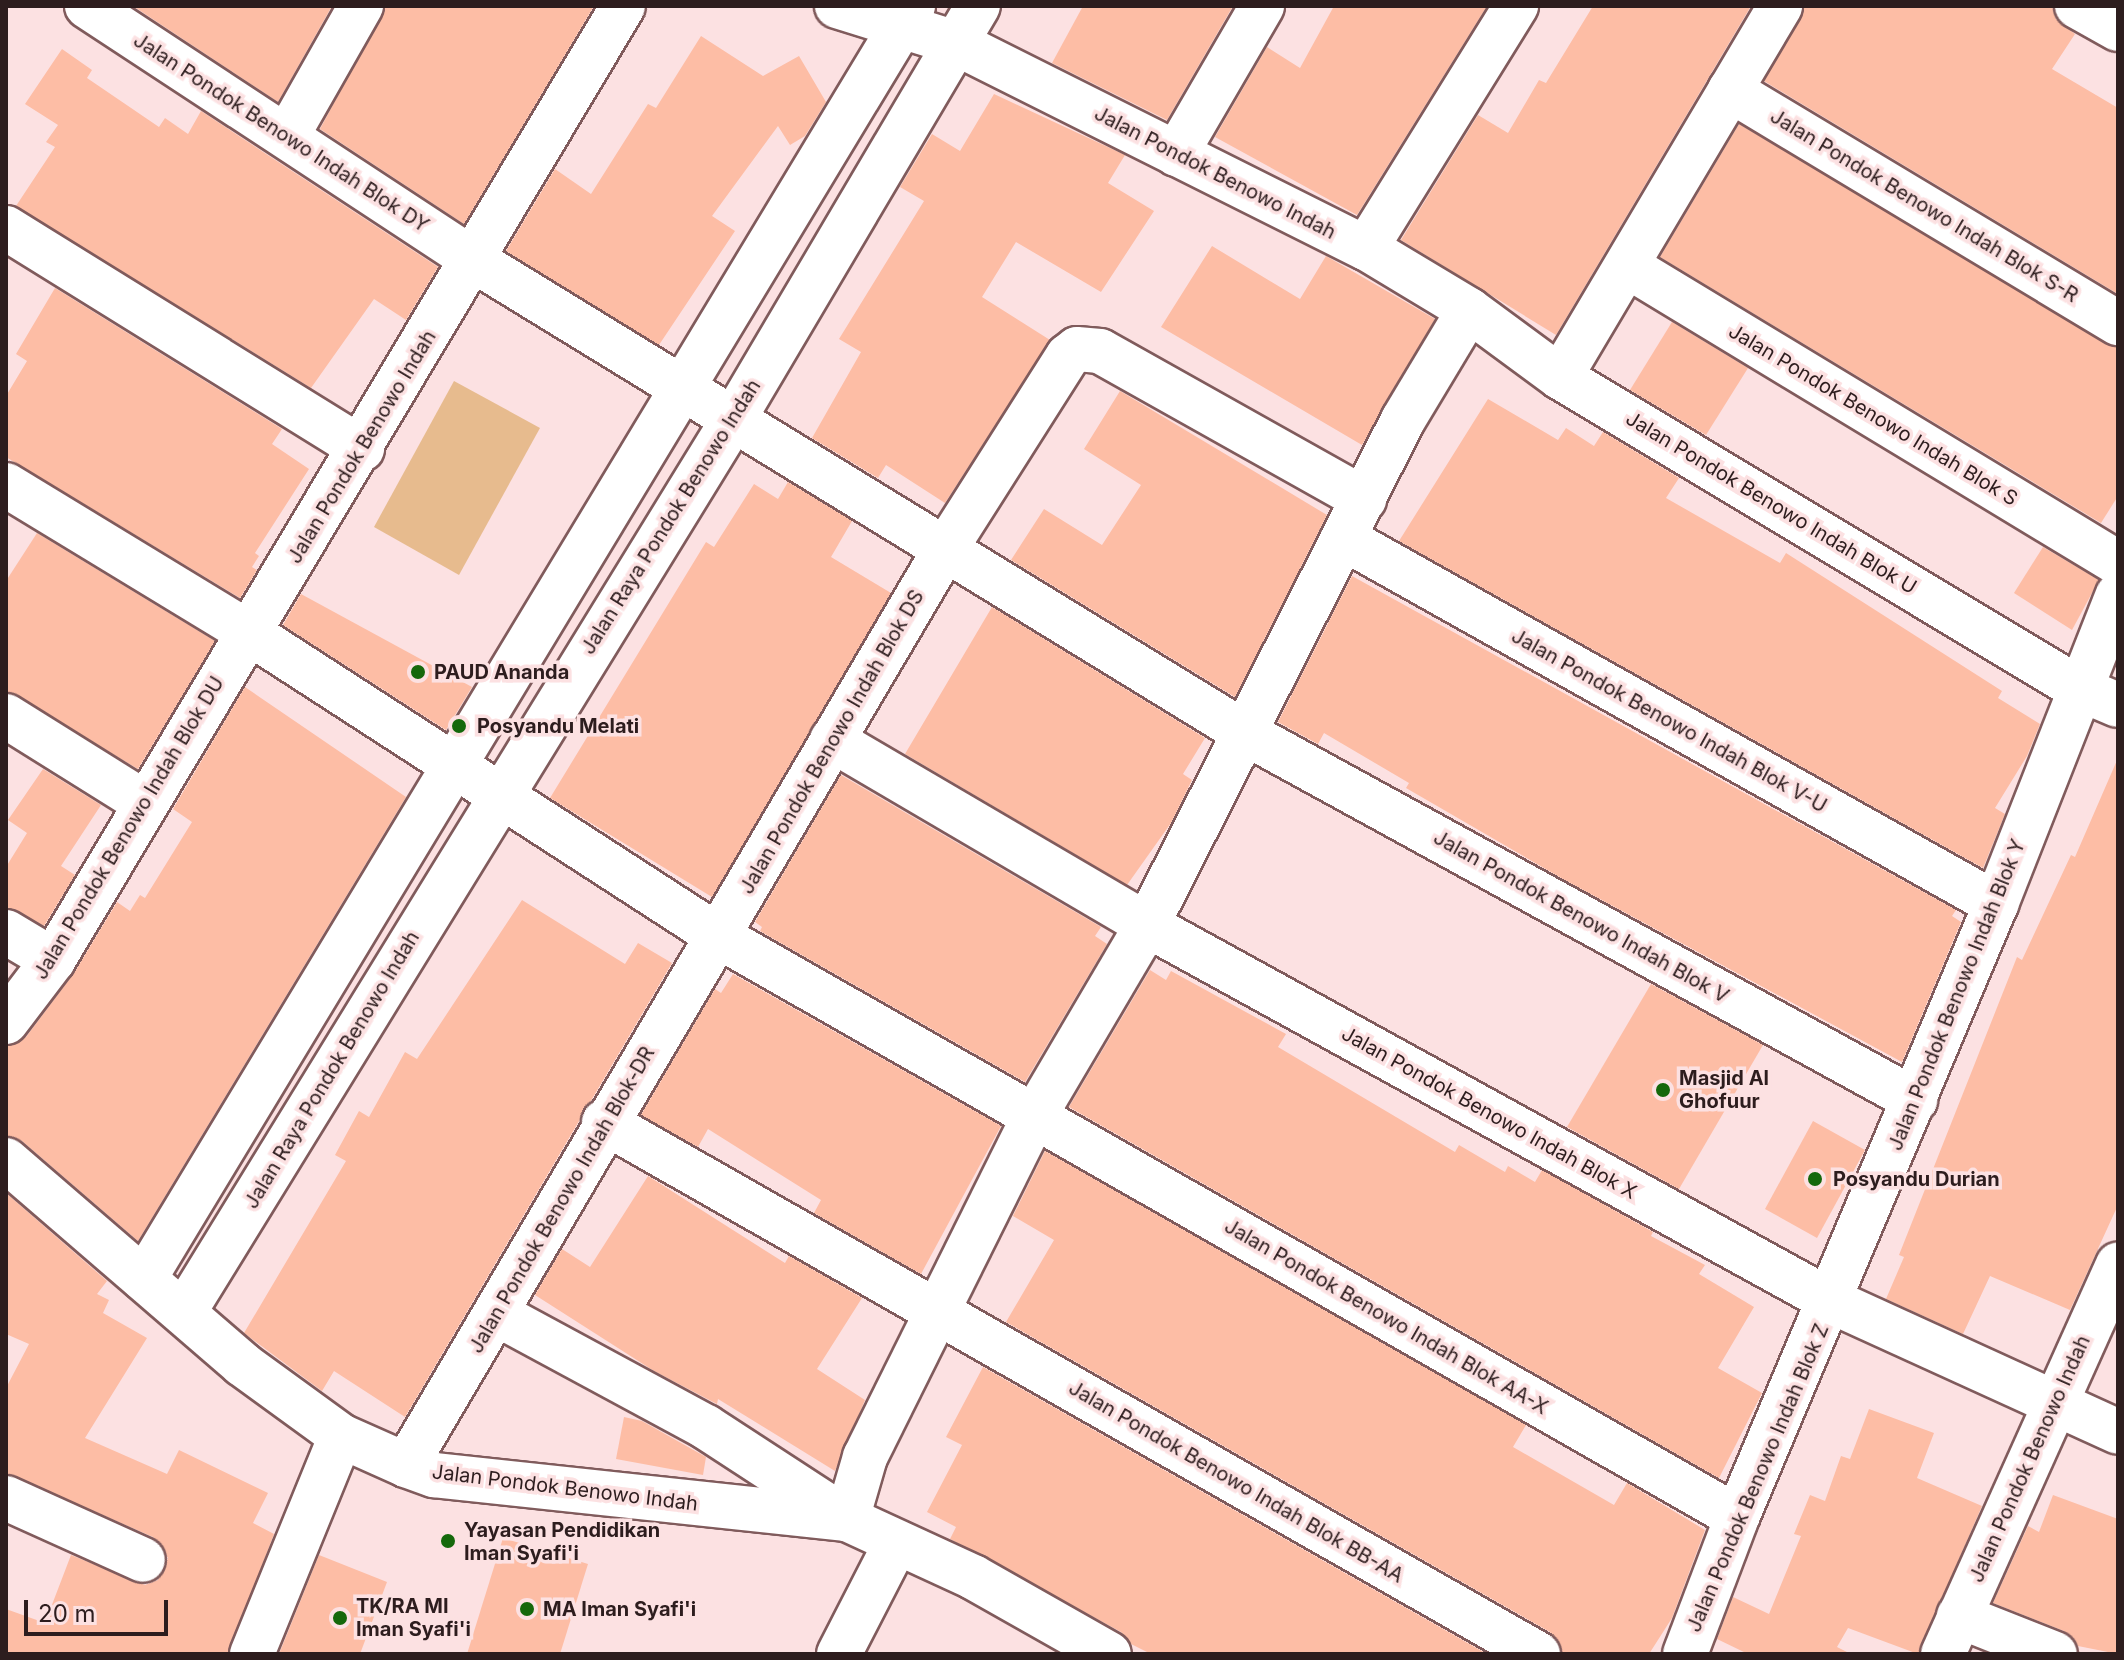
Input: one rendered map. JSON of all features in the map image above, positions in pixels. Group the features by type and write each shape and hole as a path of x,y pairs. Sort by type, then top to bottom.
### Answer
{"street":[{"name":"Jalan Pondok Benowo Indah Blok DY","path":"87,6 475,261 946,548"},
{"path":"287,136 361,6"},
{"name":"Jalan Pondok Benowo Indah","path":"248,632 475,261 623,6"},
{"path":"144,1279 458,766 906,17 837,6"},
{"name":"Jalan Raya Pondok Benowo Indah","path":"184,1312 733,420 978,6"},
{"path":"1176,154 1262,6"},
{"path":"1366,248 1516,6"},
{"path":"1560,377 1629,267 1780,6"},
{"path":"2077,6 2118,29"},
{"name":"Jalan Pondok Benowo Indah","path":"906,17 1366,248 1469,310"},
{"name":"Jalan Pondok Benowo Indah Blok S-R","path":"1730,90 2118,323"},
{"path":"6,228 362,449"},
{"name":"Jalan Pondok Benowo Indah Blok S","path":"1629,267 2118,563"},
{"path":"847,1519 865,1457 934,1310 1034,1117 1147,925 1247,734 1343,538 1469,310"},
{"name":"Jalan Pondok Benowo Indah Blok U","path":"1469,310 1560,377 2078,688 2118,705"},
{"name":"Jalan Pondok Benowo Indah Blok DS","path":"718,936 946,548 1068,356 1086,347 1364,499"},
{"name":"Jalan Pondok Benowo Indah Blok AA-X","path":"6,485 248,632 718,936 1737,1517"},
{"name":"Jalan Pondok Benowo Indah Blok V-U","path":"1343,538 1996,904"},
{"name":"Jalan Pondok Benowo Indah Blok V","path":"946,548 1247,734 1915,1100"},
{"name":"Jalan Pondok Benowo Indah Blok Y","path":"1831,1301 1996,904 2078,688 2118,595"},
{"name":"Jalan Pondok Benowo Indah Blok DU","path":"6,1022 53,960 248,632"},
{"path":"6,716 145,803"},
{"name":"Jalan Pondok Benowo Indah Blok X","path":"832,740 1147,925 1831,1301 2118,1432"},
{"path":"6,932 53,960"},
{"name":"Jalan Pondok Benowo Indah Blok-DR","path":"406,1465 499,1315 604,1122 718,936"},
{"name":"Jalan Pondok Benowo Indah Blok BB-AA","path":"604,1122 1538,1654"},
{"name":"Jalan Pondok Benowo Indah","path":"6,1160 242,1364 341,1436 406,1465 434,1475 847,1519"},
{"name":"Jalan Pondok Benowo Indah","path":"1951,1635 2118,1264"},
{"name":"Jalan Pondok Benowo Indah Blok Z","path":"1685,1654 1737,1517 1831,1301"},
{"path":"499,1315 706,1427 847,1519 895,1545 973,1577 1099,1652"},
{"path":"252,1654 341,1436"},
{"path":"6,1498 143,1560"},
{"path":"839,1654 895,1545"},
{"path":"1951,1635 2055,1654"}],"shaded area":[{"path":"454,381 540,428 459,575 374,527"}],"building":[{"path":"133,6 332,6 278,102"},
{"path":"386,6 594,6 464,224 320,129"},
{"path":"1083,6 1233,6 1167,120 1052,63"},
{"path":"1334,6 1487,6 1357,215 1215,137 1267,47 1300,68"},
{"path":"1593,6 1751,6 1556,335 1401,240 1478,115 1508,133 1539,80 1546,83"},
{"path":"1805,6 2052,6 2056,19 2075,34 2052,69 2118,108 2118,294 1764,81"},
{"path":"701,36 763,76 799,56 826,102 805,136 790,145 778,126 712,216 735,231 659,345 506,251 555,169 591,194 648,104 656,108"},
{"path":"62,49 92,70 87,78 159,127 165,118 188,134 201,111 438,267 406,320 374,299 311,388 16,206 55,147 46,142 58,125 25,104"},
{"path":"994,94 1125,155 1108,183 1154,211 1101,292 1016,242 982,297 1050,340 945,503 886,465 878,478 812,438 861,352 839,339 924,201 900,187 932,134 960,151"},
{"path":"1739,124 2118,348 2118,496 2101,523 1660,257"},
{"path":"1212,246 1300,299 1326,256 1435,319 1362,445 1161,327"},
{"path":"55,288 282,429 272,444 309,469 255,553 259,556 252,567 257,570 240,598 6,457 6,396 27,361 16,354"},
{"path":"1672,322 1748,368 1706,435 1630,390"},
{"path":"1120,391 1327,515 1235,697 1011,560 1044,509 1102,545 1141,485 1084,449"},
{"path":"1488,399 1558,440 1566,428 1594,446 1603,432 1679,478 1666,498 1780,563 1786,553 2002,691 1998,698 2040,724 2027,756 1995,808 2005,814 1983,868 1399,541"},
{"path":"788,482 852,521 831,557 891,593 712,897 550,798 706,542 714,547 754,484 778,499"},
{"path":"37,533 215,641 138,769 6,691 6,581"},
{"path":"2043,547 2099,580 2072,630 2014,593"},
{"path":"1352,576 1956,910 1952,916 1961,922 1902,1062 1563,879 1406,788 1409,783 1324,733 1318,744 1278,722"},
{"path":"301,594 472,687 446,730 283,625"},
{"path":"992,607 1205,738 1183,774 1192,780 1171,823 1127,885 905,754"},
{"path":"245,687 406,797 138,1241 22,1141 6,1136 6,1046 26,1037 74,973 117,902 130,911 140,895 145,898 192,822 173,809"},
{"path":"2118,758 2118,1205 2070,1310 1990,1276 1963,1334 1886,1299 1904,1257 1899,1255 2017,957 2022,960 2071,855 2075,857"},
{"path":"43,769 101,805 61,866 75,875 44,926 6,907 6,867 27,833 8,820"},
{"path":"841,775 1101,927 1095,936 1107,944 1025,1082 760,931 762,927 755,922"},
{"path":"522,900 625,964 638,943 672,963 405,1417 334,1371 322,1391 244,1333 346,1161 335,1155 359,1111 369,1117 405,1052 417,1059"},
{"path":"1150,970 1166,980 1171,971 1286,1034 1278,1047 1455,1152 1459,1145 1505,1172 1508,1166 1535,1182 1542,1170 1705,1265 1699,1274 1754,1307 1718,1368 1762,1393 1719,1478 1069,1107"},
{"path":"733,974 1001,1126 921,1274 814,1213 821,1200 708,1129 698,1147 641,1115 715,989 721,993"},
{"name":"Masjid Al Ghofuur","path":"1651,984 1763,1045 1679,1189 1567,1127"},
{"name":"Posyandu Durian","path":"1813,1121 1865,1150 1817,1238 1765,1209"},
{"path":"1045,1151 1526,1425 1513,1447 1614,1505 1627,1483 1705,1530 1672,1618 1649,1654 1563,1654 1550,1632 1006,1322 1054,1240 1013,1216"},
{"path":"648,1176 785,1263 789,1256 862,1298 817,1369 865,1400 835,1471 718,1399 717,1404 654,1371 535,1295 562,1249 590,1267"},
{"path":"6,1193 107,1281 97,1294 109,1300 103,1313 147,1338 85,1438 167,1474 179,1450 268,1493 253,1523 274,1534 228,1654 6,1654 6,1609 45,1623 71,1555 145,1585 158,1580 168,1558 153,1537 6,1473 6,1388 29,1344 6,1334"},
{"path":"983,1367 1487,1654 1151,1654 1131,1644 1121,1632 950,1539 956,1527 927,1512 962,1445 946,1437"},
{"path":"1869,1409 1934,1433 1917,1478 1982,1506 1918,1654 1848,1628 1837,1647 1851,1654 1748,1654 1717,1639 1733,1597 1769,1614 1801,1536 1794,1534 1810,1495 1825,1501 1841,1456 1850,1459"},
{"path":"624,1417 642,1421 706,1457 703,1475 616,1459"},
{"path":"2053,1495 2118,1519 2118,1654 2078,1646 2064,1631 1993,1603 2028,1526 2039,1532"},
{"name":"MA Iman Syafi'i","path":"503,1538 588,1564 560,1654 467,1654"},
{"name":"TK/RA MI Iman Syafi'i","path":"319,1555 387,1582 360,1654 279,1654"}],"place":[{"name":"PAUD Ananda","path":"418,672"},
{"name":"Posyandu Melati","path":"459,726"},
{"name":"Masjid Al Ghofuur","path":"1663,1090"},
{"name":"Posyandu Durian","path":"1815,1179"},
{"name":"Yayasan Pendidikan Iman Syafi'i","path":"448,1541"},
{"name":"MA Iman Syafi'i","path":"527,1609"},
{"name":"TK/RA MI Iman Syafi'i","path":"340,1618"}]}
